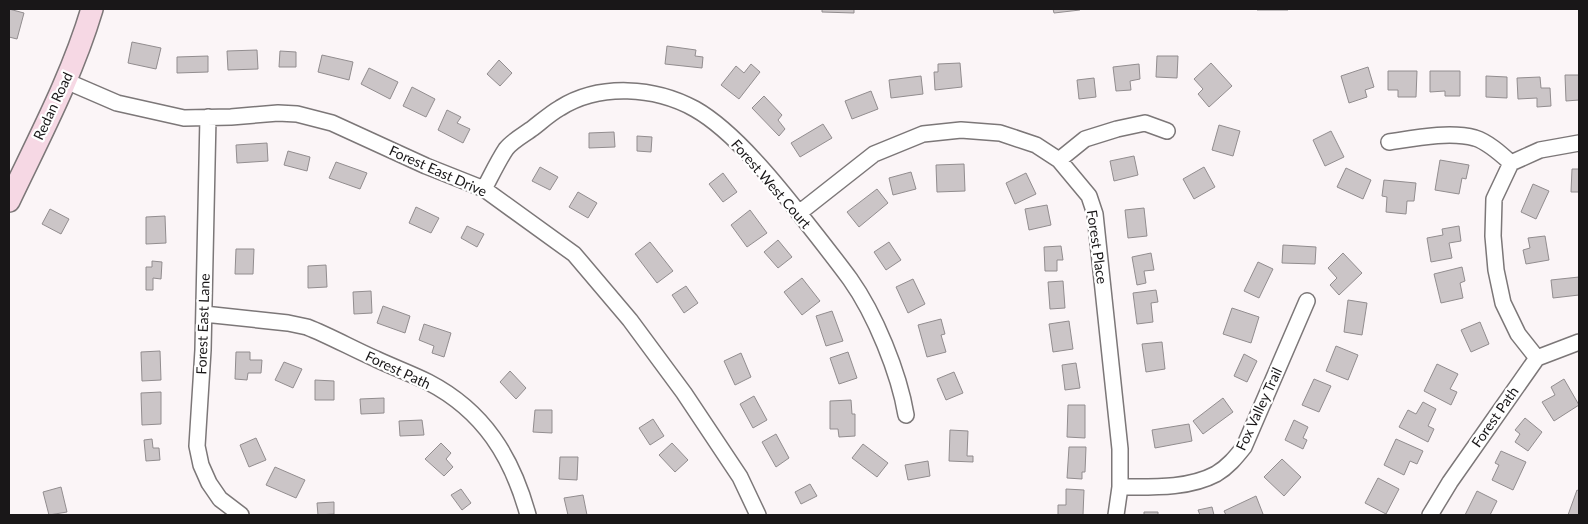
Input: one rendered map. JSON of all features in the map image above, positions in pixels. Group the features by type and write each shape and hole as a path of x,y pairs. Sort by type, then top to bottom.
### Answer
{"main road":[{"name":"Redan Road","path":"9,201 66,81 92,9"}],"street":[{"name":"Forest East Drive","path":"66,81 117,103 184,118 278,113 297,114 332,124 426,166 484,189 574,254 630,320 684,393 740,477 758,515"},
{"name":"Forest West Court","path":"484,189 507,147 561,107 584,98 602,93 641,92 660,95 695,109 711,120 763,170 851,281 871,316 894,367 906,415"},
{"name":"Forest East Lane","path":"208,117 204,314 197,446 201,466 208,483 220,499 241,515"},
{"path":"1059,160 1085,139 1117,129 1145,123 1167,131"},
{"name":"Forest Place","path":"799,213 874,154 923,134 961,130 1000,133 1036,144 1059,160 1089,196 1095,214 1120,449 1120,487 1116,515"},
{"path":"1389,142 1418,137 1457,136 1476,139 1494,149 1511,163"},
{"path":"1579,143 1540,150 1511,163 1494,200 1493,236 1496,270 1503,303 1518,334 1537,358 1579,342"},
{"name":"Fox Valley Trail","path":"1120,487 1160,486 1199,481 1217,473 1232,462 1244,447 1307,301"},
{"name":"Forest Path","path":"204,314 288,323 306,327 429,383 457,400 472,413 497,442 516,475 528,515"},
{"name":"Forest Path","path":"1430,515 1450,482 1537,358"}],"building":[{"path":"9,9 24,13 17,39 9,37"},
{"path":"822,9 854,9 854,13 822,12"},
{"path":"1053,9 1080,9 1080,10 1054,13"},
{"path":"1288,9 1288,10 1257,10"},
{"path":"132,42 161,48 156,69 128,63"},
{"path":"667,46 696,50 695,56 703,57 702,68 665,64"},
{"path":"257,50 258,69 228,70 227,51"},
{"path":"280,51 296,52 296,67 279,67"},
{"path":"322,55 353,62 349,80 318,72"},
{"path":"208,56 208,72 177,73 177,57"},
{"path":"1157,56 1178,56 1177,78 1156,77"},
{"path":"499,60 512,73 500,86 487,74"},
{"path":"960,63 962,87 935,90 934,72 938,72 938,64"},
{"path":"1211,63 1232,86 1209,107 1198,94 1203,89 1194,79"},
{"path":"751,64 760,72 739,99 721,85 736,66 744,73"},
{"path":"1139,64 1140,79 1130,81 1131,90 1116,91 1113,67"},
{"path":"1368,67 1374,87 1365,90 1367,97 1349,103 1341,76"},
{"path":"369,68 398,82 390,99 361,84"},
{"path":"1388,71 1417,71 1416,97 1398,97 1398,90 1388,90"},
{"path":"1430,71 1460,71 1460,96 1445,96 1445,91 1430,92"},
{"path":"1565,75 1579,75 1579,100 1566,101"},
{"path":"921,76 923,94 891,98 889,80"},
{"path":"1486,76 1507,77 1507,98 1486,97"},
{"path":"1540,77 1541,88 1550,88 1551,106 1537,107 1537,98 1518,99 1517,78"},
{"path":"1094,78 1096,97 1079,99 1077,80"},
{"path":"412,87 435,99 426,117 403,106"},
{"path":"871,91 878,109 852,119 845,101"},
{"path":"764,96 782,115 778,120 785,129 779,136 752,108"},
{"path":"447,110 461,117 457,123 470,129 463,143 438,130"},
{"path":"823,124 832,138 800,157 791,143"},
{"path":"1219,125 1240,131 1233,156 1212,150"},
{"path":"1331,131 1344,157 1325,166 1313,140"},
{"path":"614,132 615,147 589,148 589,133"},
{"path":"637,136 652,137 651,152 637,151"},
{"path":"267,143 268,161 237,163 236,145"},
{"path":"288,151 310,157 307,171 284,165"},
{"path":"1134,156 1138,175 1114,181 1110,161"},
{"path":"1440,160 1469,165 1466,179 1462,178 1459,194 1435,190"},
{"path":"336,162 367,173 360,189 329,178"},
{"path":"964,164 965,191 937,192 936,165"},
{"path":"540,167 558,177 550,190 532,181"},
{"path":"1204,167 1215,187 1194,199 1183,179"},
{"path":"1346,168 1371,180 1363,199 1337,187"},
{"path":"1572,169 1579,169 1579,192 1571,192"},
{"path":"911,172 916,189 893,195 889,178"},
{"path":"723,173 737,192 723,202 709,184"},
{"path":"1026,173 1036,194 1015,204 1006,183"},
{"path":"1384,180 1416,183 1414,201 1407,201 1406,214 1386,212 1387,197 1382,196"},
{"path":"1533,184 1549,191 1536,219 1521,212"},
{"path":"877,189 888,203 859,227 847,212"},
{"path":"578,192 597,203 588,218 569,207"},
{"path":"1047,205 1051,225 1029,230 1025,209"},
{"path":"416,207 439,218 431,233 409,223"},
{"path":"1144,208 1147,236 1128,238 1125,210"},
{"path":"50,209 69,219 61,234 42,224"},
{"path":"750,210 767,233 747,247 731,225"},
{"path":"165,216 166,243 146,244 146,217"},
{"path":"467,226 484,234 477,247 461,238"},
{"path":"1459,226 1461,241 1449,243 1452,258 1431,262 1427,238 1443,235 1442,229"},
{"path":"1545,236 1549,260 1526,264 1523,250 1530,248 1528,238"},
{"path":"778,240 792,257 778,268 764,252"},
{"path":"650,242 673,271 657,283 635,254"},
{"path":"889,242 901,260 886,270 874,252"},
{"path":"1283,245 1316,247 1315,264 1282,263"},
{"path":"1061,246 1063,260 1057,260 1057,271 1045,271 1044,247"},
{"path":"236,249 254,249 253,274 235,274"},
{"path":"1151,253 1154,270 1144,271 1146,283 1137,285 1132,257"},
{"path":"1343,253 1362,273 1339,295 1330,285 1337,278 1328,268"},
{"path":"152,261 162,262 161,279 153,278 153,290 146,290 146,267 152,267"},
{"path":"1258,262 1273,269 1259,298 1244,291"},
{"path":"326,265 327,287 308,288 308,266"},
{"path":"1462,267 1465,281 1460,283 1463,298 1441,303 1434,274"},
{"path":"1579,277 1579,295 1553,298 1551,280"},
{"path":"802,278 820,301 802,315 784,292"},
{"path":"913,279 925,304 908,313 896,287"},
{"path":"1063,281 1065,308 1050,309 1048,282"},
{"path":"686,286 698,303 684,313 672,295"},
{"path":"1156,290 1158,302 1151,303 1153,322 1137,324 1133,293"},
{"path":"371,291 372,313 354,314 353,292"},
{"path":"1348,300 1367,303 1362,335 1344,332"},
{"path":"383,306 410,316 405,333 377,323"},
{"path":"1232,308 1259,317 1251,343 1223,334"},
{"path":"832,311 843,341 826,346 816,316"},
{"path":"941,319 945,334 941,335 946,352 927,357 918,325"},
{"path":"1069,321 1073,349 1053,352 1049,324"},
{"path":"1480,322 1489,344 1471,352 1461,330"},
{"path":"424,324 451,333 444,357 432,353 434,346 419,340"},
{"path":"1162,342 1165,369 1146,372 1142,344"},
{"path":"1336,346 1358,355 1348,380 1326,371"},
{"path":"160,351 161,380 142,381 141,352"},
{"path":"236,352 250,352 250,360 262,360 261,373 248,373 247,380 235,379"},
{"path":"848,352 857,378 839,384 830,358"},
{"path":"741,353 751,377 735,385 724,361"},
{"path":"1244,354 1257,361 1247,382 1234,376"},
{"path":"284,362 302,369 293,388 275,380"},
{"path":"1076,363 1080,388 1065,390 1062,365"},
{"path":"1437,364 1458,374 1450,389 1457,392 1451,405 1424,391"},
{"path":"510,371 526,388 516,399 500,382"},
{"path":"954,372 963,393 946,400 937,379"},
{"path":"1314,379 1331,386 1319,412 1302,405"},
{"path":"1564,379 1579,405 1554,421 1542,402 1555,395 1551,387"},
{"path":"315,380 334,381 334,400 315,400"},
{"path":"161,392 161,424 142,425 141,393"},
{"path":"754,396 767,420 753,428 740,404"},
{"path":"384,398 384,413 361,414 360,399"},
{"path":"1223,398 1233,412 1203,434 1193,421"},
{"path":"851,400 852,414 855,414 855,436 839,437 838,429 830,429 830,401"},
{"path":"1423,402 1436,409 1428,426 1434,429 1428,442 1399,427 1408,410 1416,414"},
{"path":"1068,405 1085,405 1085,438 1067,437"},
{"path":"535,410 552,410 552,433 533,432"},
{"path":"1525,418 1542,432 1528,451 1515,442 1520,434 1515,430"},
{"path":"653,419 664,436 650,445 639,428"},
{"path":"422,420 424,435 400,436 399,421"},
{"path":"1294,420 1308,427 1303,438 1307,440 1303,449 1285,440"},
{"path":"1189,424 1192,441 1155,448 1152,430"},
{"path":"950,430 968,431 967,456 973,456 973,462 949,461"},
{"path":"776,434 789,458 776,467 762,442"},
{"path":"256,438 266,460 249,467 240,445"},
{"path":"152,439 153,448 159,448 160,460 146,461 144,440"},
{"path":"1396,439 1423,451 1417,464 1410,461 1404,475 1384,465"},
{"path":"441,443 451,453 446,459 453,467 444,476 425,459"},
{"path":"672,443 688,460 675,472 659,455"},
{"path":"863,444 888,463 877,477 852,458"},
{"path":"1069,447 1086,447 1085,472 1082,472 1082,479 1067,478"},
{"path":"1501,451 1526,462 1513,490 1492,480 1499,465 1495,463"},
{"path":"560,457 578,457 577,480 559,479"},
{"path":"1282,459 1301,477 1284,496 1264,477"},
{"path":"928,461 930,476 908,480 905,465"},
{"path":"275,467 305,480 296,498 266,485"},
{"path":"1378,478 1399,489 1386,514 1365,503"},
{"path":"810,484 817,496 801,504 795,492"},
{"path":"61,487 67,512 49,515 43,492"},
{"path":"461,489 471,503 462,510 451,495"},
{"path":"1066,489 1084,490 1083,515 1058,515 1058,505 1066,505"},
{"path":"1577,490 1579,491 1579,515 1568,515"},
{"path":"1477,491 1497,501 1490,515 1465,515"},
{"path":"583,495 587,515 568,515 564,498"},
{"path":"1256,496 1263,514 1226,515 1224,511"},
{"path":"334,502 334,514 318,515 317,503"},
{"path":"1212,507 1214,515 1200,515 1198,510"},
{"path":"1144,512 1158,512 1158,515 1144,515"}]}
